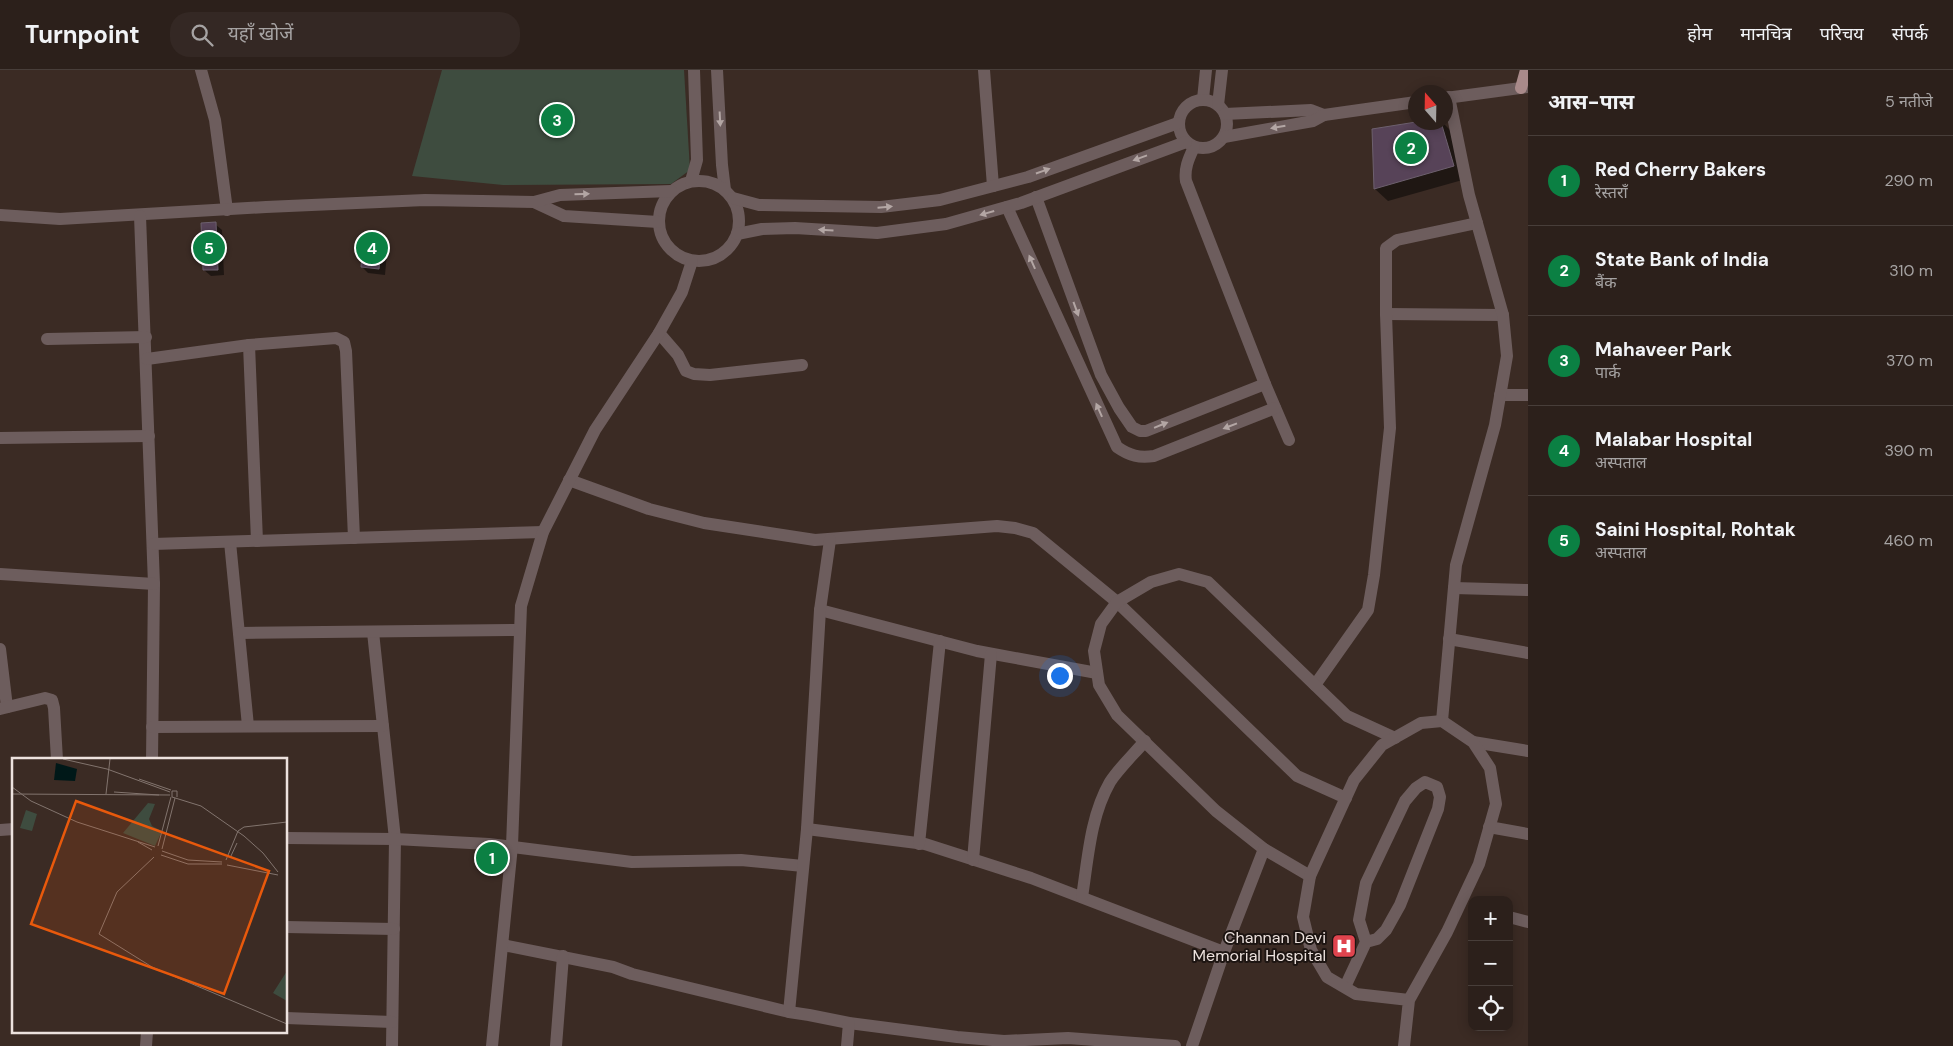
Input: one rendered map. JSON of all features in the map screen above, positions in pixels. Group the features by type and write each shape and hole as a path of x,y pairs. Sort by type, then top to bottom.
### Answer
{"main road":[{"path":"1525,87 1526,70"}],"street":[{"path":"201,70 215,120 227,210"},
{"path":"691,181 698,160 694,70"},
{"path":"671,191 661,205 658,222 663,240 675,254 692,261 711,259 727,250 737,234 739,221 737,208 729,194 722,165 717,70"},
{"path":"984,70 993,186"},
{"path":"1203,100 1206,70"},
{"path":"737,234 762,229 795,228 877,233 946,224 1007,207 1190,144 1208,148 1219,143 1224,137 1227,126 1222,110 1222,70"},
{"path":"1453,97 1525,87"},
{"path":"1190,144 1179,131 1178,123 1183,109 1194,101 1203,100 1222,110 1311,110 1324,114"},
{"path":"1224,137 1312,121 1324,114 1408,103"},
{"path":"0,214 60,219 426,200 534,202 560,195 671,191 691,181 704,180 716,184 729,194 759,205 881,208 940,200 1028,177 1178,123"},
{"path":"1442,721 1456,565 1495,425 1507,356 1503,315 1469,195 1453,124"},
{"path":"1190,144 1185,173 1186,181 1265,384 1290,440"},
{"path":"1036,197 1101,375 1118,408 1132,427 1140,431 1146,431 1265,384"},
{"path":"534,202 564,216 658,222"},
{"path":"1007,207 1117,447 1128,455 1154,456 1275,408"},
{"path":"140,216 147,359 154,584 152,758"},
{"path":"1315,685 1368,610 1374,575 1390,428 1386,248 1397,240 1477,223"},
{"path":"492,1046 512,846 521,606 543,532 596,430 659,333 682,292 692,261"},
{"path":"1386,314 1503,315"},
{"path":"659,333 678,355 686,370 694,374 710,375 802,365"},
{"path":"47,339 146,337"},
{"path":"147,359 249,345 336,338 344,342 346,351 354,538"},
{"path":"249,345 257,541"},
{"path":"1500,395 1528,394"},
{"path":"0,438 149,436"},
{"path":"569,480 649,509 704,523 805,538 830,540 996,526 1026,530 1033,533 1116,602 1297,776 1346,798"},
{"path":"153,544 543,532"},
{"path":"789,1012 807,829 820,610 830,540"},
{"path":"230,542 248,726"},
{"path":"0,574 154,584"},
{"path":"1310,876 1264,849 1216,812 1117,715 1099,685 1094,651 1101,624 1116,602 1151,582 1179,574 1208,582 1347,716 1395,738"},
{"path":"1454,588 1528,590"},
{"path":"820,610 991,654 1097,673"},
{"path":"239,634 519,630"},
{"path":"372,632 395,839 392,1046"},
{"path":"1449,639 1528,653"},
{"path":"919,844 940,641"},
{"path":"0,648 3,708 46,698 52,700 57,758"},
{"path":"973,860 991,654"},
{"path":"1408,1000 1356,994 1327,977 1311,950 1303,917 1310,876 1354,780 1382,745 1421,723 1442,721 1474,742 1528,751"},
{"path":"152,727 383,726"},
{"path":"1082,897 1094,822 1101,801 1111,781 1145,741"},
{"path":"1404,1046 1408,1000 1447,932 1466,906 1496,804 1490,768 1474,742"},
{"path":"1345,987 1366,942 1359,920 1366,884 1406,801 1416,788 1425,782 1437,787 1440,797 1438,809 1400,905 1386,930 1377,939 1366,942"},
{"path":"1489,827 1528,834"},
{"path":"807,829 919,844 1031,878 1224,952"},
{"path":"288,838 395,839 512,846 632,862 741,860 803,866"},
{"path":"1192,1046 1224,952 1264,849"},
{"path":"1513,918 1528,922"},
{"path":"288,927 394,929"},
{"path":"503,945 613,967 632,974 789,1012 849,1023 1004,1041 1175,1046"},
{"path":"556,1046 563,956"},
{"path":"288,1018 392,1022"},
{"path":"847,1046 849,1023"}],"green space":[{"path":"442,70 684,70 690,170 671,184 503,185 412,176"}],"building":[{"path":"1408,123 1408,130 1443,130 1454,166 1374,189 1372,129"},
{"path":"216,222 218,270 203,270 201,223"},
{"path":"364,233 382,234 379,269 361,267"},
{"path":"486,850 498,851 498,866 486,864"},
{"path":"1345,941 1349,949 1342,952 1339,943"}],"place":[{"name":"Mahaveer Park","path":"557,120"},
{"name":"State Bank of India","path":"1411,148"},
{"name":"Saini Hospital, Rohtak","path":"209,248"},
{"name":"Malabar Hospital","path":"372,248"},
{"name":"Red Cherry Bakers","path":"492,858"},
{"name":"Channan Devi Memorial Hospital","path":"1344,946"}]}
